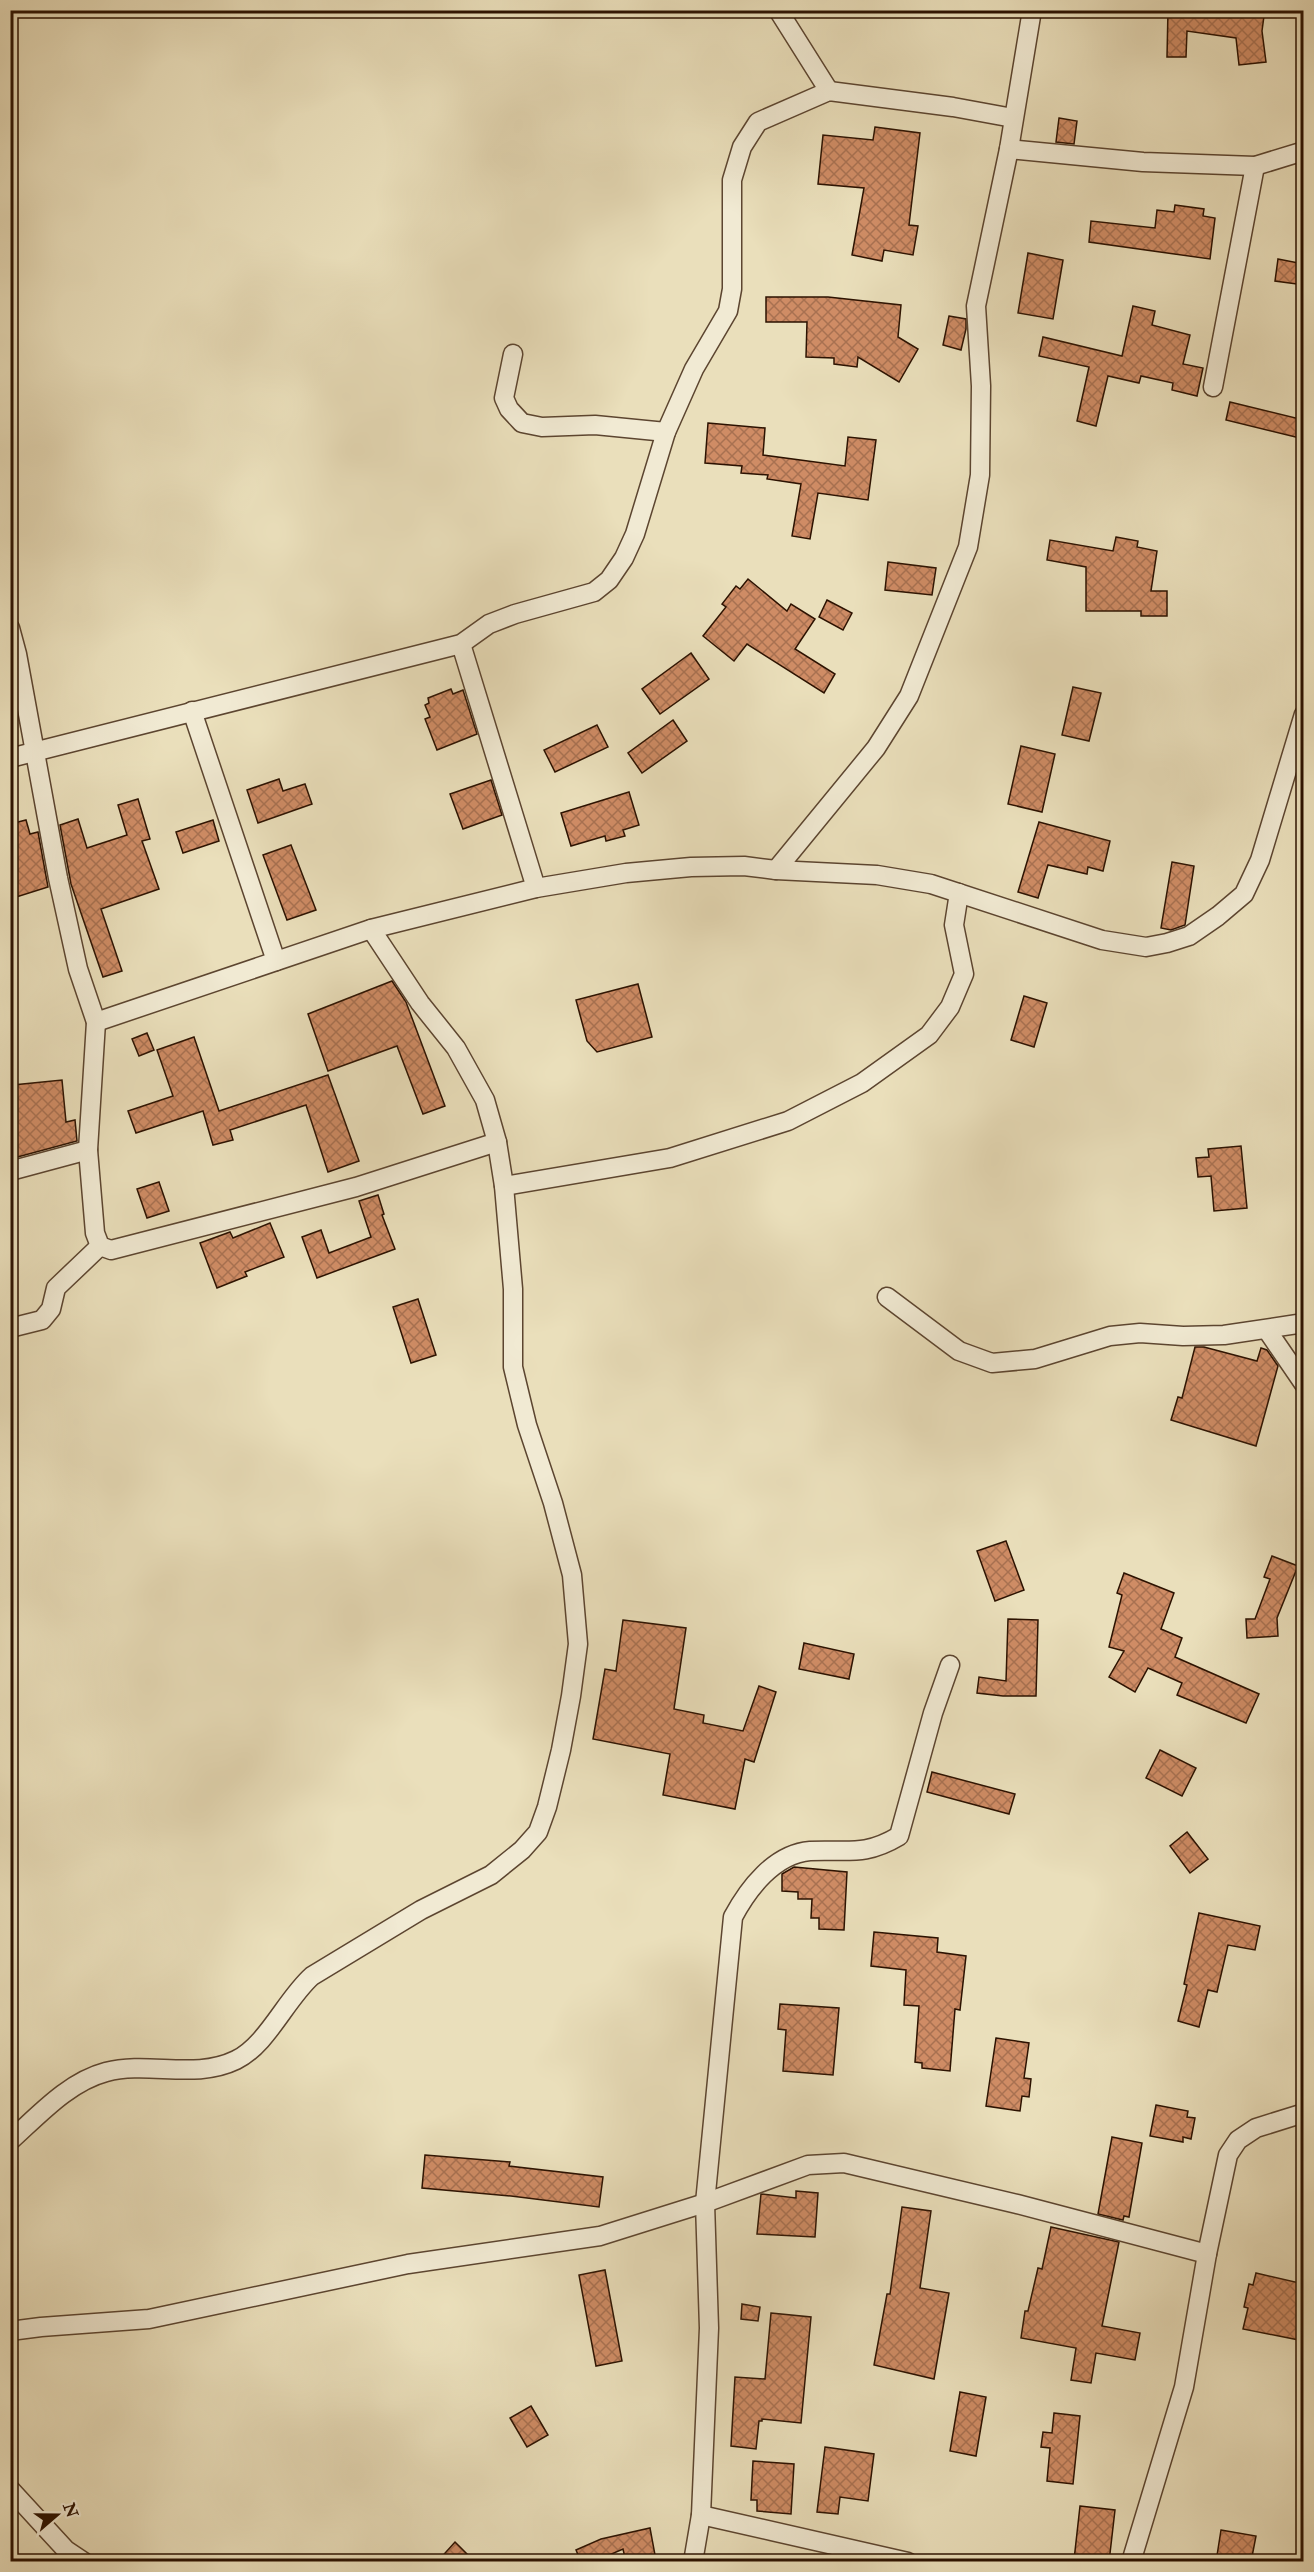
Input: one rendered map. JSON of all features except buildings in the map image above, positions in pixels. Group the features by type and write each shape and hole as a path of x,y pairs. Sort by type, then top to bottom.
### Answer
{"street":[{"path":"778,10 799,47 829,91"},
{"path":"776,870 876,748 909,696 968,547 980,476 981,386 976,306 1009,149 1032,10"},
{"path":"10,758 461,644 489,624 515,614 594,592 609,580 624,558 635,534 666,432 694,369 728,310 732,289 732,180 742,147 758,122 829,91 953,107 1014,118"},
{"path":"1009,149 1143,162 1255,166 1304,151"},
{"path":"1213,387 1255,166"},
{"path":"513,354 504,398 509,409 522,423 542,427 595,425 666,432"},
{"path":"10,628 58,878 73,946 96,1022 88,1150 95,1233 100,1246 111,1250 356,1187 497,1142"},
{"path":"461,644 536,888"},
{"path":"192,711 276,962"},
{"path":"96,1022 372,929 536,888 626,873 691,867 744,866 776,870 877,875 931,884 959,892 1102,940 1146,947 1167,944 1189,936 1244,894 1260,860 1304,714"},
{"path":"504,1186 670,1158 788,1121 862,1083 930,1035 950,1007 964,974 954,925 959,892"},
{"path":"10,2141 52,2102 87,2080 106,2072 137,2069 210,2069 238,2059 258,2041 297,1989 312,1976 421,1910 491,1875 522,1850 538,1832 547,1808 561,1750 578,1644 572,1575 527,1425 513,1367 513,1289 504,1186 497,1142 485,1100 456,1048 420,1003 372,929"},
{"path":"10,1171 88,1150"},
{"path":"10,1328 42,1320 51,1309 56,1288 100,1246"},
{"path":"887,1297 959,1351 992,1363 1035,1359 1110,1336 1140,1333 1183,1336 1214,1335 1267,1330 1304,1323"},
{"path":"1267,1330 1304,1384"},
{"path":"693,2562 701,2515 709,2328 705,2203 733,1917 746,1893 770,1869 787,1857 808,1851 869,1850 899,1836 933,1713 950,1665"},
{"path":"1131,2562 1184,2387 1206,2254 1228,2155 1238,2140 1256,2128 1304,2113"},
{"path":"10,2331 149,2319 408,2264 600,2236 705,2203 808,2164 844,2163 1017,2204 1206,2254"},
{"path":"10,2489 66,2550 84,2562"},
{"path":"701,2515 908,2562"}]}
